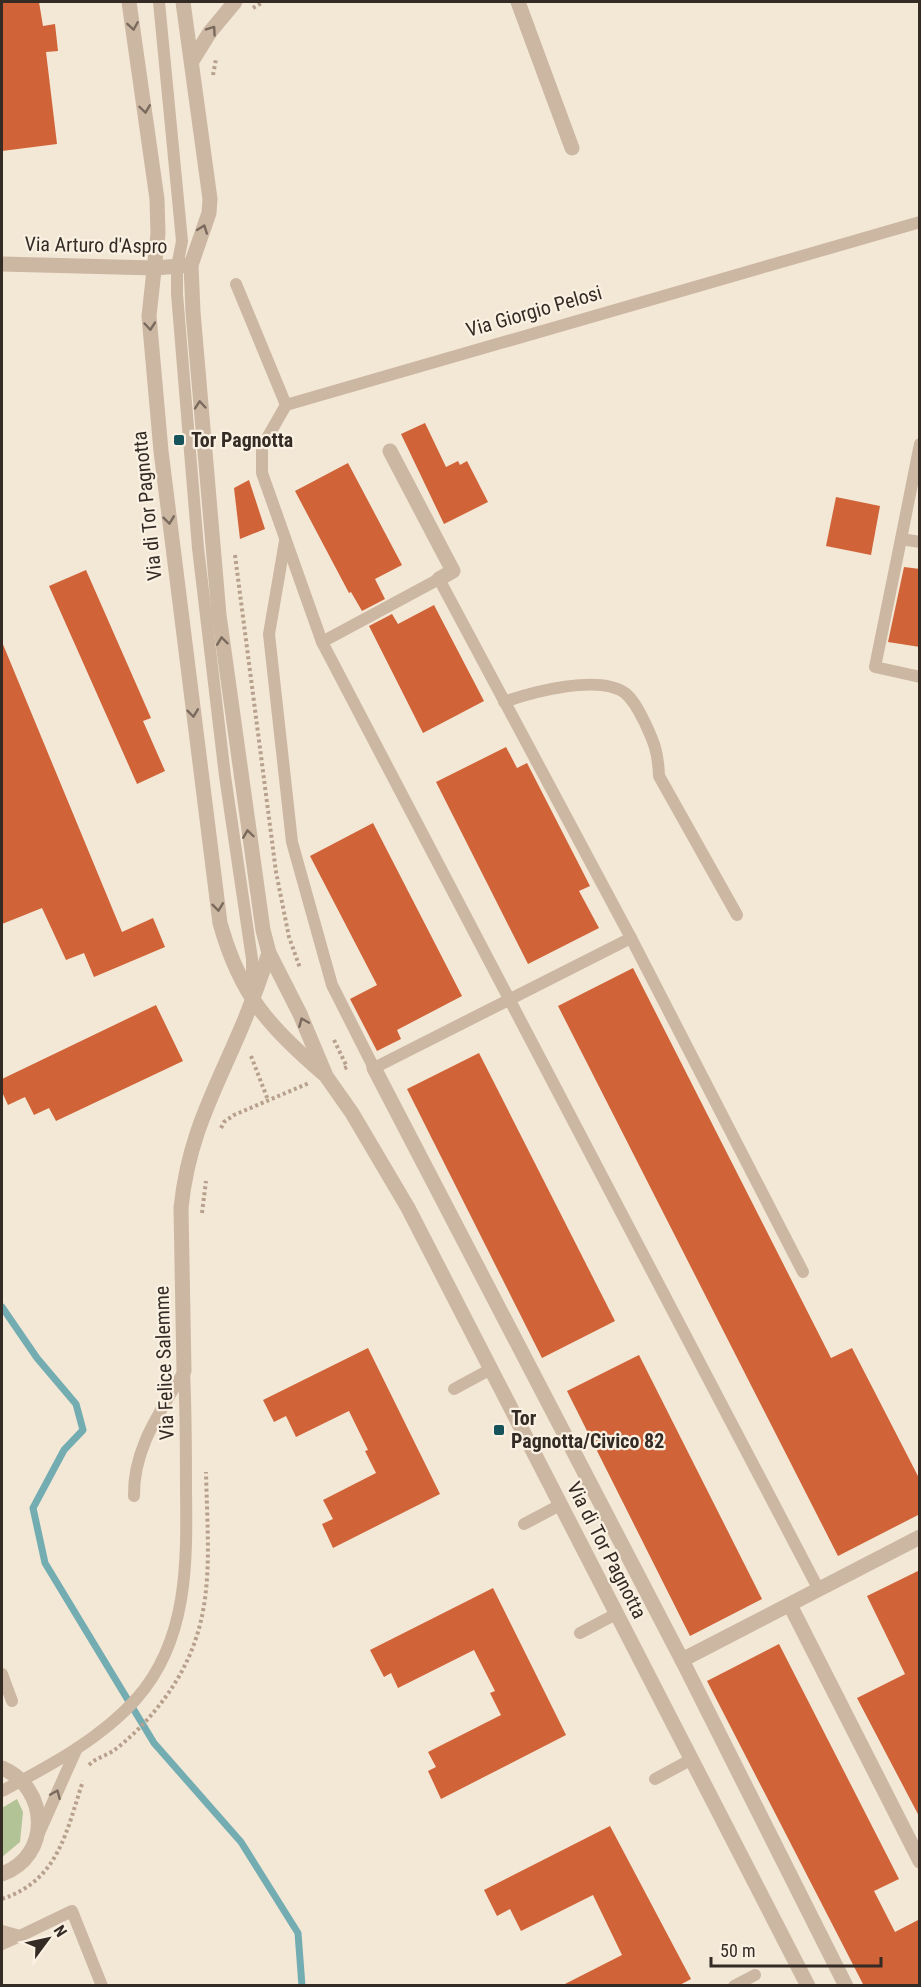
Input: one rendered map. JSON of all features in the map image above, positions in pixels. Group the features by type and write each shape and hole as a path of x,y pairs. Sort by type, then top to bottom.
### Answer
{"street":[{"name":"Via di Tor Pagnotta","path":"129,2 158,199 158,234 155,268 149,297 149,316 161,451 220,923 237,974 252,1000 279,1036 326,1076"},
{"name":"Via di Tor Pagnotta","path":"183,2 210,198 209,213 184,266 219,615 250,848 269,953 300,1014 326,1076 352,1113 408,1208 808,1986"},
{"path":"192,61 210,32 235,2"},
{"path":"518,2 572,148"},
{"name":"Via Arturo d'Aspro","path":"2,264 155,268 184,266"},
{"path":"390,451 453,571 439,579"},
{"name":"Via Felice Salemme","path":"184,1371 181,1208 183,1183 192,1141 252,1000 269,953"},
{"path":"374,1068 682,1659 846,1986"},
{"path":"682,1659 920,1537"},
{"path":"790,1605 920,1861"},
{"path":"2,1768 22,1780 32,1793 39,1814 35,1842"},
{"name":"Via Felice Salemme","path":"2,1874 21,1863 35,1842"}],"lane":[{"name":"Via di Tor Pagnotta","path":"159,2 179,196 184,266 177,294 199,559 252,959 252,1000"},
{"name":"Via Giorgio Pelosi","path":"286,405 920,222"},
{"path":"236,284 286,405 262,447 262,473 322,642 819,1590"},
{"path":"920,444 875,667 920,677"},
{"path":"901,539 920,542"},
{"path":"285,540 269,634 292,842 332,985 374,1068 631,938"},
{"path":"322,642 439,579 631,938 802,1272"},
{"path":"504,702 538,690 573,686 608,686 624,692 641,715 658,750 658,776 738,915"},
{"name":"Via di Tor Pagnotta","path":"246,923 269,953"},
{"path":"454,1389 491,1369"},
{"path":"134,1496 136,1465 141,1448 184,1371"},
{"name":"Via Felice Salemme","path":"2,1791 78,1747 123,1712 144,1690 161,1663 174,1631 184,1596 188,1448 184,1371"},
{"path":"524,1524 560,1505"},
{"path":"580,1633 616,1614"},
{"path":"2,1674 12,1701"},
{"name":"Via Felice Salemme","path":"35,1842 78,1747"},
{"path":"655,1779 692,1759"},
{"path":"2,1944 72,1911 102,1986"},
{"path":"2,1931 20,1936"},
{"path":"734,1986 756,1975"}],"path":[{"path":"247,12 263,2"},
{"path":"213,77 218,54"},
{"path":"234,547 276,872 289,937 304,977"},
{"path":"328,1030 347,1067"},
{"path":"251,1056 268,1100"},
{"path":"217,1136 228,1119 301,1086"},
{"path":"202,1219 208,1173"},
{"path":"2,1899 24,1891 50,1867 61,1848 90,1765 112,1751 153,1712 189,1656 205,1609 208,1566 205,1462"}],"green space":[{"path":"17,1799 23,1812 20,1842 2,1857 2,1808"}],"building":[{"path":"2,2 39,2 43,26 55,24 58,51 46,52 57,144 2,151"},
{"path":"425,423 446,467 458,461 460,465 467,461 488,502 444,524 401,434"},
{"path":"348,463 402,565 375,579 385,599 362,611 351,592 349,593 295,491"},
{"path":"249,480 265,529 240,539 234,488"},
{"path":"836,497 880,506 871,555 826,546"},
{"path":"904,567 920,569 920,647 888,642"},
{"path":"86,570 151,718 143,721 165,771 137,784 49,586"},
{"path":"434,605 484,701 423,733 369,626 392,614 398,624"},
{"path":"2,642 122,932 153,918 165,947 94,977 84,953 66,960 42,908 2,924"},
{"path":"506,747 517,768 527,763 590,886 579,891 599,928 528,964 436,782"},
{"path":"373,823 462,996 397,1030 401,1039 377,1051 350,999 377,985 310,856"},
{"path":"633,968 831,1358 852,1348 920,1480 920,1514 838,1556 558,1006"},
{"path":"156,1005 183,1061 56,1121 49,1108 34,1115 25,1097 8,1105 2,1092 2,1079"},
{"path":"479,1053 615,1321 542,1358 407,1089"},
{"path":"368,1348 440,1494 333,1548 322,1524 333,1519 323,1500 376,1473 365,1451 368,1450 349,1411 296,1437 286,1416 274,1422 263,1400"},
{"path":"639,1355 762,1599 690,1636 567,1391"},
{"path":"920,1570 920,1818 857,1698 905,1674 867,1596"},
{"path":"493,1588 566,1735 441,1799 428,1771 436,1767 428,1752 501,1715 490,1693 495,1691 474,1650 398,1688 391,1673 384,1677 370,1650"},
{"path":"779,1644 899,1879 874,1891 895,1932 920,1919 920,1986 864,1986 707,1681"},
{"path":"610,1826 691,1979 678,1986 561,1986 622,1955 593,1895 521,1931 510,1909 497,1916 484,1890"}],"waterway":[{"path":"2,1307 37,1358 76,1404 83,1430 64,1450 33,1508 45,1563 154,1743 241,1842 298,1933 302,1986"}],"place":[{"name":"Tor Pagnotta","path":"179,440"},
{"name":"Tor Pagnotta/Civico 82","path":"499,1430"}]}
